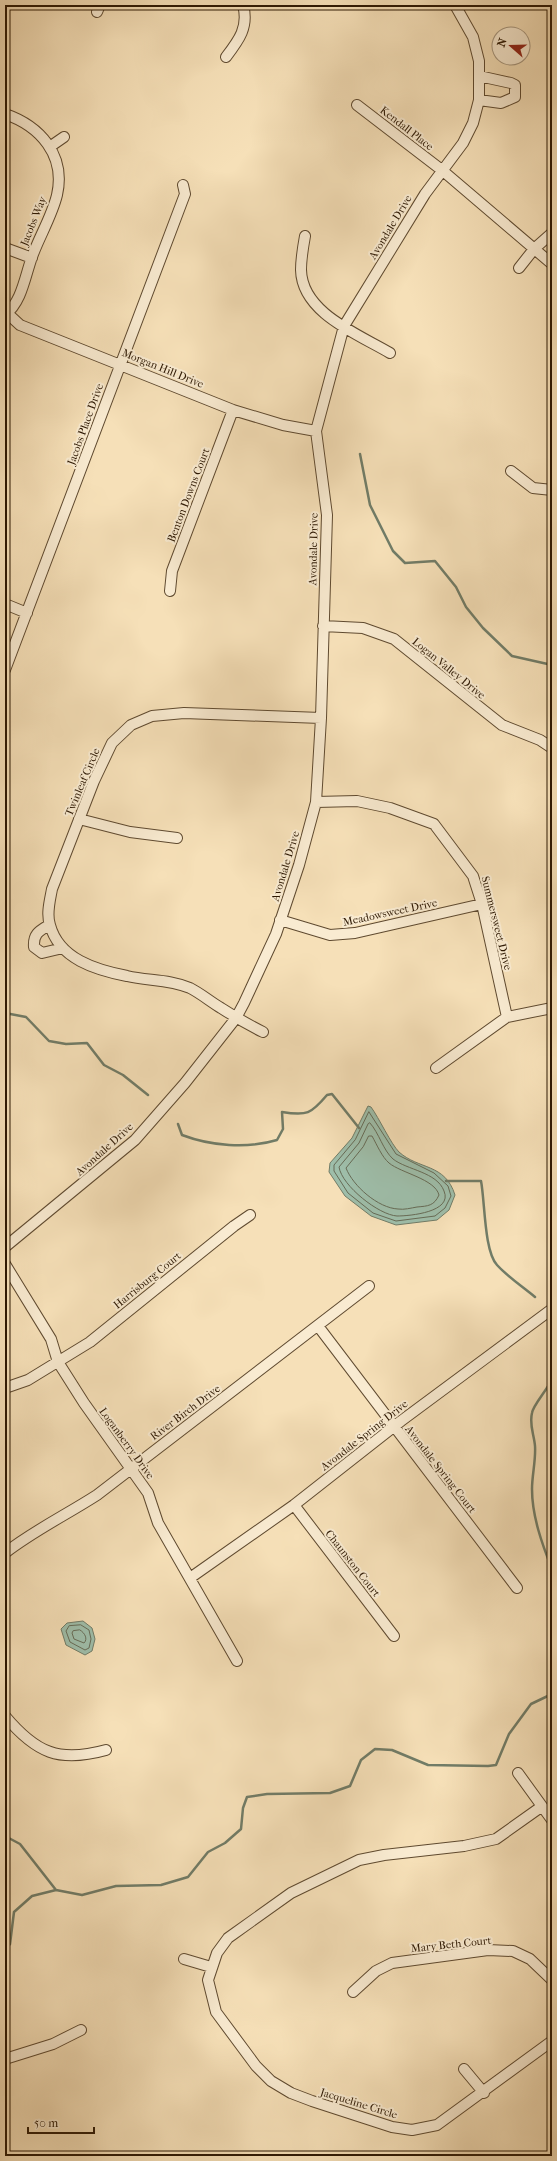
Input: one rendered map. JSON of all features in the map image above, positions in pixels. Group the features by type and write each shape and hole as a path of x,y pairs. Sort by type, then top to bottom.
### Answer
{"street":[{"path":"226,57 240,40 245,27 243,5"},
{"name":"Avondale Drive","path":"5,1247 135,1140 185,1082 236,1018 270,948 299,865 316,802 322,718 323,626 327,515 316,431 344,326 425,194 463,143 473,123 479,100 479,61 473,37 455,5"},
{"path":"479,76 511,82 515,85 516,91 515,97 501,103 479,100"},
{"name":"Kendall Place","path":"357,105 443,171"},
{"name":"Jacobs Way","path":"5,114 32,126 50,146 58,172 57,195 32,258 22,291 6,314"},
{"path":"50,146 64,136"},
{"path":"443,171 552,264"},
{"name":"Jacobs Place Drive","path":"5,670 185,194 183,185"},
{"path":"519,268 534,249 552,233"},
{"path":"304,236 301,270 308,292 316,305 327,317 390,352"},
{"name":"Jacobs Way","path":"5,248 32,258"},
{"name":"Morgan Hill Drive","path":"6,314 20,325 233,410 283,425 316,431"},
{"name":"Benton Downs Court","path":"170,591 172,571 233,410"},
{"path":"511,471 533,488 552,490"},
{"path":"5,604 27,613"},
{"name":"Logan Valley Drive","path":"323,626 363,628 394,639 502,725 540,740 552,748"},
{"name":"Twinleaf Circle","path":"236,1018 190,988 162,980 128,976 97,968 70,956 63,948 49,925 48,906 52,889 94,780 112,743 131,725 152,716 184,713 322,718"},
{"name":"Summersweet Drive","path":"316,802 357,801 390,808 434,824 473,876 482,904 507,1017"},
{"path":"79,819 130,832 177,838"},
{"name":"Meadowsweet Drive","path":"280,920 330,935 355,933 482,904"},
{"path":"49,925 37,932 33,938 34,947 42,952 63,948"},
{"path":"436,1068 507,1017 552,1008"},
{"path":"236,1018 263,1032"},
{"name":"Harrisburg Court","path":"5,1388 28,1380 90,1342 234,1226 250,1216"},
{"name":"Loganberry Drive","path":"5,1264 51,1339 58,1362 84,1403 132,1468 148,1493 158,1523 237,1661"},
{"name":"River Birch Drive","path":"5,1553 22,1540 58,1520 97,1495 369,1286"},
{"name":"Avondale Spring Drive","path":"190,1578 294,1505 393,1427 552,1309"},
{"name":"Avondale Spring Court","path":"318,1326 393,1427 517,1588"},
{"name":"Chaunston Court","path":"294,1505 394,1636"},
{"path":"5,1716 22,1736 39,1748 58,1755 86,1756 106,1750"},
{"path":"518,1773 541,1807 552,1820"},
{"name":"Jacqueline Circle","path":"541,1807 496,1839 464,1846 384,1855 359,1860 297,1890 228,1938 216,1953 210,1967 208,1980 209,1991 216,2012 256,2066 271,2081 291,2093 392,2126 412,2130 437,2125 471,2099 484,2093 552,2041"},
{"name":"Mary Beth Court","path":"353,1992 376,1971 392,1962 488,1950 513,1951 530,1959 552,1980"},
{"path":"184,1960 210,1967"},
{"path":"5,2059 53,2044 81,2030"},
{"path":"464,2069 484,2093"}],"water":[{"path":"368,1106 371,1107 399,1152 407,1158 438,1172 445,1177 451,1185 455,1195 449,1210 437,1220 396,1225 371,1216 345,1196 329,1172 330,1163 352,1138"},
{"path":"83,1621 92,1628 95,1639 92,1651 85,1655 66,1645 61,1629 67,1623"}],"waterway":[{"path":"360,454 370,505 393,551 405,563 435,561 456,587 466,607 483,628 512,656 552,665"},
{"path":"5,1013 26,1017 49,1041 66,1044 87,1043 104,1065 123,1075 148,1095"},
{"path":"178,1124 182,1135 205,1142 229,1145 254,1145 265,1143 277,1140 283,1129 282,1112 297,1114 308,1112 317,1106 327,1095 332,1094 359,1128"},
{"path":"446,1181 481,1181 487,1238 493,1258 497,1265 506,1274 535,1297"},
{"path":"552,1379 533,1410 531,1417 535,1446 532,1499 541,1540 552,1569"},
{"path":"5,1949 10,1944 14,1912 32,1896 56,1890 82,1895 116,1886 161,1885 188,1877 208,1852 225,1843 241,1829 243,1808 247,1797 267,1794 330,1793 350,1786 361,1760 375,1749 392,1750 428,1765 496,1765 509,1734 531,1704 552,1694"},
{"path":"5,1836 20,1844 56,1890"}]}
